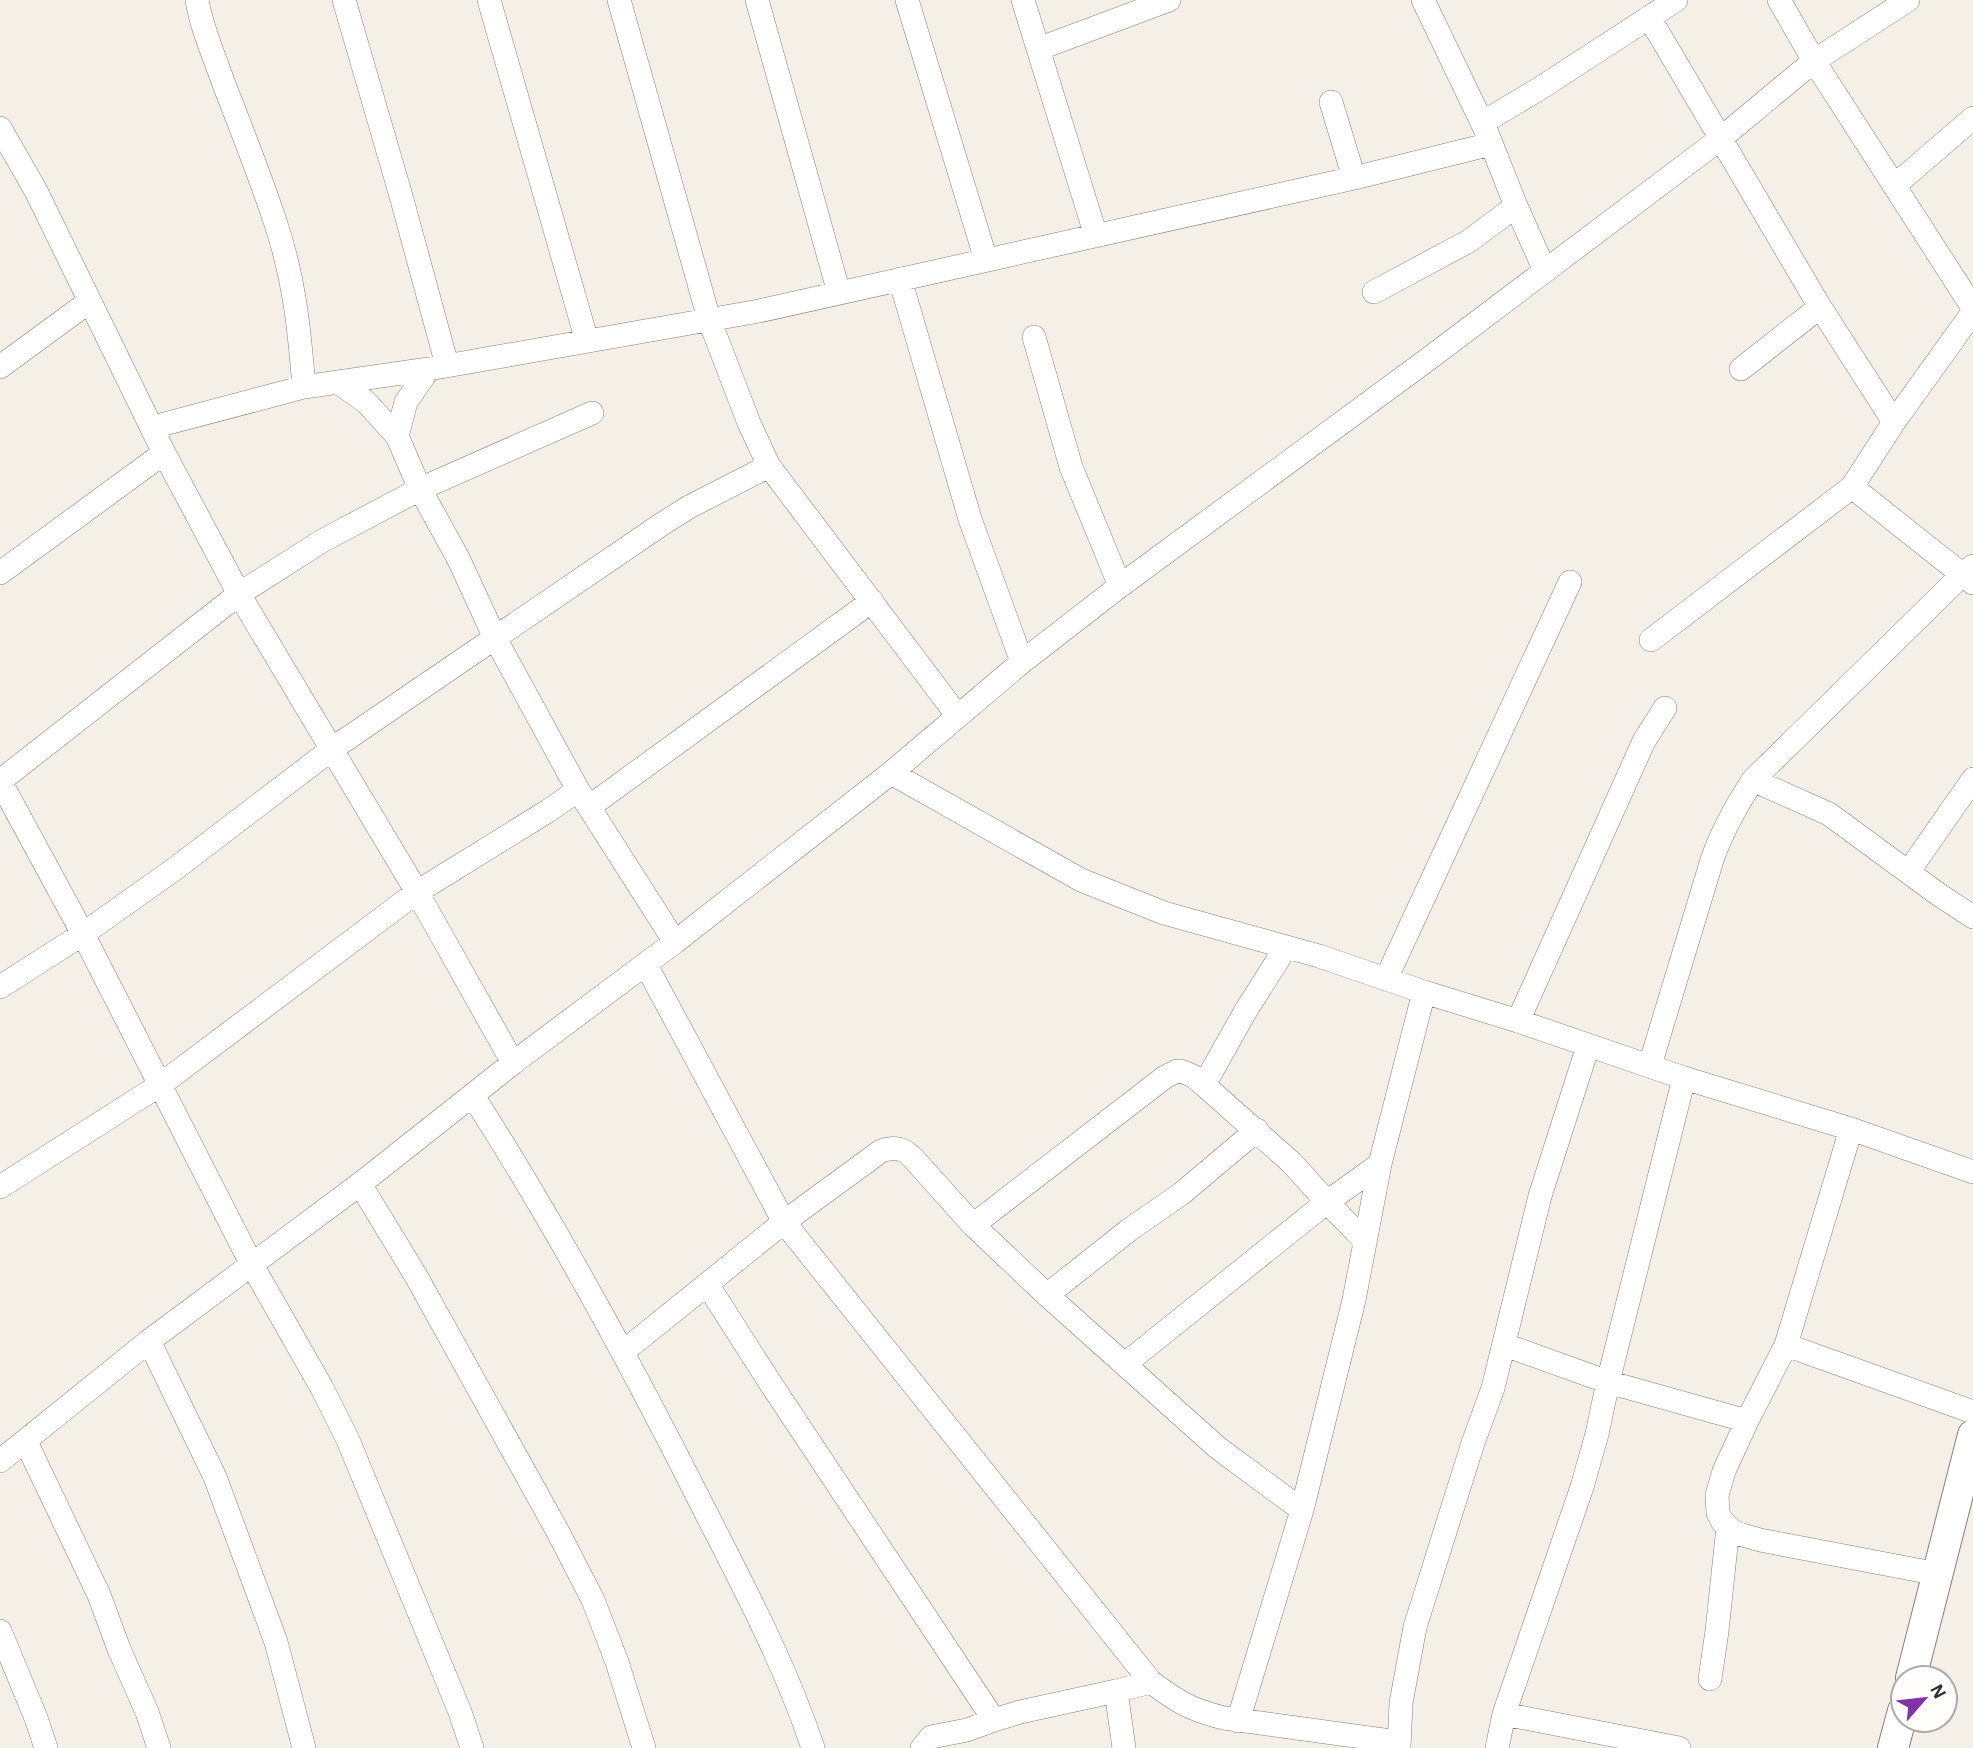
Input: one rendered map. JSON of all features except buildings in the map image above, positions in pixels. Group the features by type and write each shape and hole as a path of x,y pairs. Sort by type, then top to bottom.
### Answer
{"street":[{"path":"197,0 208,39 275,221 289,269 298,312 304,387"},
{"path":"344,0 401,196 438,367"},
{"path":"489,0 587,341"},
{"path":"619,0 709,319 749,423 769,466 957,715"},
{"path":"757,0 839,293"},
{"path":"907,0 986,260"},
{"path":"1023,0 1096,236"},
{"path":"1038,49 1168,0"},
{"path":"153,426 304,387 438,367 759,311 1354,178 1486,133 1539,89 1676,0"},
{"path":"1651,640 1852,487 1973,310 1814,61 1779,0"},
{"path":"159,1748 99,1595 9,1448 360,1184 513,1063 646,965 891,773 957,715 1120,586 1720,139 1814,61 1908,0"},
{"path":"1432,4 1545,271"},
{"path":"1649,17 1820,307 1894,422"},
{"path":"1331,102 1354,178"},
{"path":"1894,186 1973,118"},
{"path":"0,128 8,161 36,191 164,453 239,594 417,892 513,1063"},
{"path":"1374,292 1469,241 1516,206"},
{"path":"900,279 970,519 1022,662"},
{"path":"0,367 90,301"},
{"path":"1741,369 1820,307"},
{"path":"1034,337 1071,467 1120,586"},
{"path":"397,436 406,402 438,367"},
{"path":"339,383 366,402 397,436 420,489 458,558 495,638 584,798 675,942"},
{"path":"472,1748 460,1712 348,1440 322,1388 252,1265 83,934 0,781 239,594 342,529 420,489 592,413"},
{"path":"0,573 164,453"},
{"path":"0,987 83,934 176,868 332,749 495,638 689,507 769,466"},
{"path":"1650,1065 1721,833 1733,810 1753,780 1969,575 1852,487"},
{"path":"1386,979 1570,582"},
{"path":"0,1187 160,1084 417,892 548,811 584,798 872,601"},
{"path":"1518,1021 1644,741 1665,708"},
{"path":"891,773 1081,880 1122,898 1518,1021 1684,1078 1852,1129 1973,1172"},
{"path":"1909,871 1973,779"},
{"path":"1753,780 1829,814 1973,917"},
{"path":"1204,1085 1244,1012 1286,947"},
{"path":"646,965 784,1222 1151,1682 1172,1698 1197,1711 1238,1721 1398,1745 1401,1703 1415,1627 1493,1388 1540,1196 1588,1046"},
{"path":"1238,1721 1302,1510 1354,1300 1380,1164 1424,992"},
{"path":"973,1225 1171,1074 1181,1071 1204,1085 1257,1130 1365,1241"},
{"path":"1497,1748 1504,1714 1582,1487 1597,1434 1684,1078"},
{"path":"473,1097 507,1150 623,1352 761,1618 813,1748"},
{"path":"1852,1129 1786,1345 1724,1471 1717,1495 1718,1513 1728,1527 1760,1540 1938,1574"},
{"path":"1047,1295 1129,1230 1181,1194 1257,1130"},
{"path":"623,1352 784,1222 881,1151 896,1148 907,1152 973,1225 1047,1295 1219,1448 1302,1510"},
{"path":"1125,1364 1327,1202 1380,1164"},
{"path":"360,1184 416,1276 593,1600 618,1662 645,1748"},
{"path":"707,1284 994,1720"},
{"path":"149,1341 215,1477 276,1643 304,1748"},
{"path":"1505,1345 1608,1382 1747,1421"},
{"path":"1786,1345 1973,1412"},
{"path":"1915,1664 1973,1435"},
{"path":"1710,1679 1728,1527"},
{"path":"0,1631 46,1748"},
{"path":"922,1748 932,1737 967,1730 1020,1712 1151,1682"},
{"path":"1116,1691 1124,1748"},
{"path":"1504,1714 1679,1748"}]}
